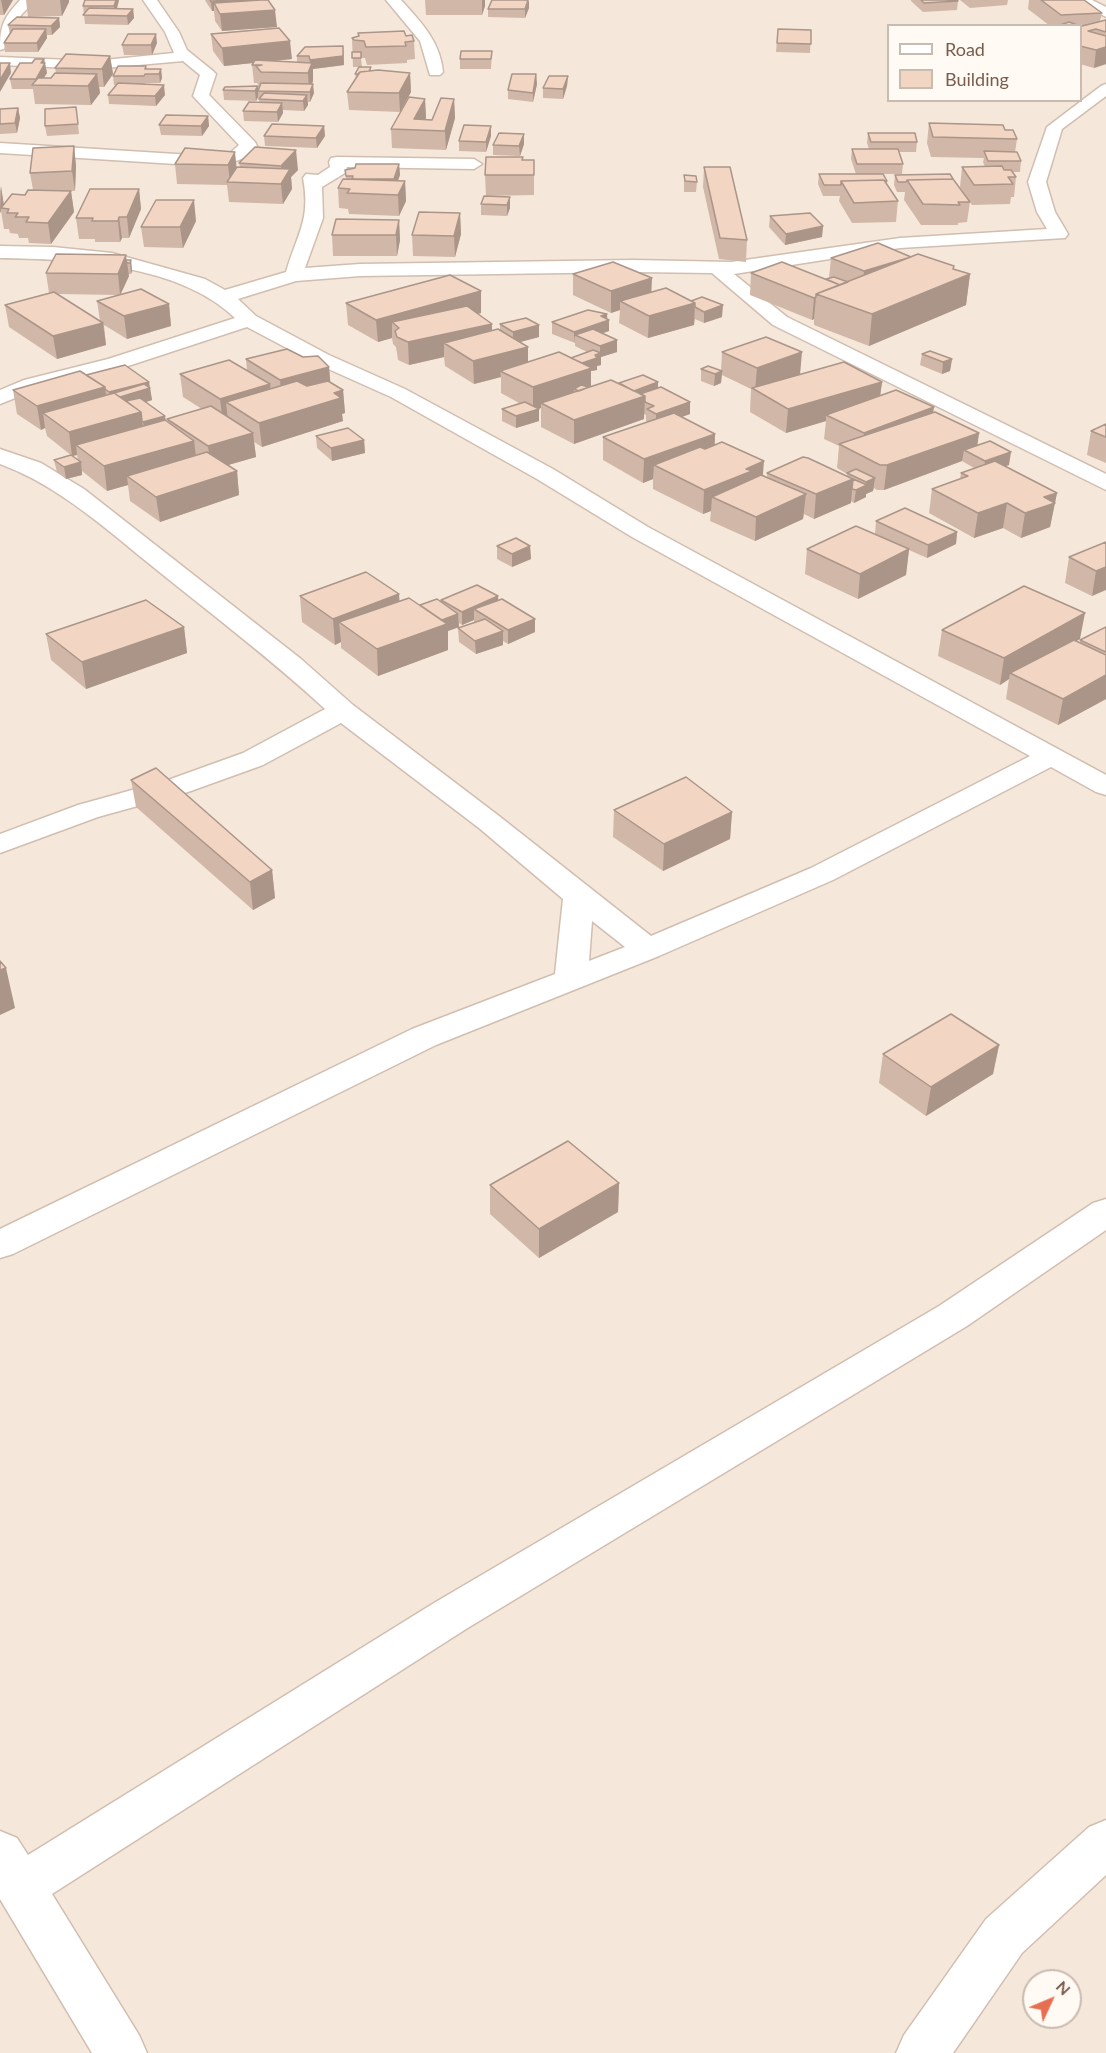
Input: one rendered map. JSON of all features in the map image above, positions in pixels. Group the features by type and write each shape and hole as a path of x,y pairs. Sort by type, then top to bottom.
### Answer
{"street":[{"path":"0,46 9,37 7,31 11,19 28,0"},
{"path":"0,148 208,161 235,157 249,146 201,96 208,74 185,56 150,0"},
{"path":"393,0 429,40 435,60 435,72"},
{"path":"1082,0 1106,13"},
{"path":"0,61 94,65 185,56"},
{"path":"224,297 294,274 459,267 731,268 900,243 1059,234 1046,212 1037,183 1055,128 1106,89"},
{"path":"245,149 265,152"},
{"path":"316,159 337,162 474,164"},
{"path":"294,274 298,256 315,223 317,199 313,182 339,169 337,162"},
{"path":"0,252 53,253 112,259 198,283 224,297 249,320 322,359 408,399 545,474 640,532 1106,786"},
{"path":"731,268 721,273 780,321 1106,483"},
{"path":"0,398 31,384 115,364 191,337 249,320"},
{"path":"0,456 33,468 76,494 292,665 343,711 489,822 648,949"},
{"path":"0,844 88,811 178,786 253,759 343,711"},
{"path":"0,1245 424,1037 648,949 822,873 1050,757"},
{"path":"571,978 579,896"},
{"path":"121,2053 11,1870 450,1616 953,1316 1106,1212"},
{"path":"922,2053 1004,1936 1106,1843"}],"shaded area":[{"path":"0,0 1106,0 1106,2053 0,2053"}],"building":[{"path":"85,0 116,0 114,6 83,6"},
{"path":"210,0 234,0 211,2"},
{"path":"268,0 275,10 220,14 214,3"},
{"path":"492,0 528,0 525,9 488,9"},
{"path":"921,0 956,0 958,1 924,3"},
{"path":"1041,0 1084,0 1102,13 1061,15"},
{"path":"89,8 133,9 127,16 83,15"},
{"path":"17,17 59,18 51,26 8,25"},
{"path":"1106,20 1106,32 1096,29 1088,31 1106,36 1106,47 1096,50 1082,46 1082,26"},
{"path":"279,28 290,41 222,48 211,34"},
{"path":"13,29 46,29 37,43 4,43"},
{"path":"778,29 811,30 811,44 777,43"},
{"path":"404,31 406,36 412,35 414,41 405,42 406,46 366,47 364,41 352,38 359,36 358,33"},
{"path":"128,34 156,34 151,45 122,45"},
{"path":"343,46 343,56 310,60 309,56 297,56 305,47"},
{"path":"461,51 492,51 491,59 460,59"},
{"path":"352,52 361,52 361,58 352,58"},
{"path":"66,54 110,56 102,69 55,68"},
{"path":"35,59 44,59 41,63 45,63 36,79 10,79 20,63 32,63"},
{"path":"255,60 312,63 308,73 261,72 256,66 262,65 252,65"},
{"path":"0,63 10,63 0,80"},
{"path":"118,66 146,66 145,69 161,69 159,74 113,76"},
{"path":"359,67 371,67 369,71 355,74"},
{"path":"378,70 410,73 399,93 347,92 360,72"},
{"path":"55,73 97,74 88,86 32,85 38,78 51,78"},
{"path":"512,74 536,74 533,93 508,90"},
{"path":"549,76 568,76 563,89 543,88"},
{"path":"118,83 164,85 155,96 108,95"},
{"path":"261,83 313,84 310,92 258,91"},
{"path":"258,86 255,91 223,90 225,87"},
{"path":"264,93 307,95 303,101 259,99"},
{"path":"409,97 425,99 414,119 432,120 441,98 454,99 445,131 391,129"},
{"path":"249,102 282,103 277,112 243,111"},
{"path":"76,107 78,124 45,126 45,109"},
{"path":"18,108 15,123 0,124 0,109"},
{"path":"166,115 208,116 201,126 159,125"},
{"path":"929,123 1003,125 1005,130 1013,130 1017,139 933,137"},
{"path":"272,124 324,126 316,138 264,136"},
{"path":"464,125 491,126 486,142 459,141"},
{"path":"499,133 524,134 519,146 493,145"},
{"path":"868,133 915,133 917,142 871,142"},
{"path":"74,146 72,171 30,173 33,148"},
{"path":"255,147 296,150 281,166 239,163"},
{"path":"185,148 235,152 228,165 175,164"},
{"path":"852,149 898,149 903,164 857,164"},
{"path":"984,151 1017,152 1021,161 988,161"},
{"path":"486,157 523,157 522,160 534,160 534,175 485,175"},
{"path":"356,164 399,164 394,179 352,179 353,176 346,176 345,170 355,168"},
{"path":"1002,166 1004,170 1011,170 1016,177 1008,177 1013,184 974,185 962,167"},
{"path":"237,167 290,169 281,184 227,182"},
{"path":"704,167 730,167 747,240 720,238"},
{"path":"819,174 883,174 887,181 841,181 841,185 824,185"},
{"path":"950,174 953,179 907,180 906,182 898,182 895,175"},
{"path":"684,175 696,176 697,182 685,181"},
{"path":"343,179 405,181 398,195 347,193 350,189 338,188"},
{"path":"953,179 970,202 958,202 960,205 923,204 907,180"},
{"path":"884,180 898,201 854,203 841,181"},
{"path":"90,189 139,189 127,217 119,217 118,221 92,221 93,218 76,218"},
{"path":"28,190 71,191 48,223 26,222 29,217 15,217 18,213 7,213 9,209 1,208 12,194 25,195"},
{"path":"484,196 510,197 507,205 481,204"},
{"path":"156,200 194,200 180,227 141,227"},
{"path":"419,212 460,213 454,236 412,235"},
{"path":"810,213 823,226 786,234 770,216"},
{"path":"336,219 399,220 396,235 332,235"},
{"path":"878,243 911,257 864,271 831,258"},
{"path":"56,254 126,255 118,274 46,273"},
{"path":"918,254 970,274 872,314 816,294"},
{"path":"613,262 652,278 611,291 573,274"},
{"path":"782,262 840,285 816,294 814,298 751,273"},
{"path":"450,275 481,291 376,320 346,303"},
{"path":"834,277 848,282 840,285 826,279"},
{"path":"666,288 695,303 649,316 620,301"},
{"path":"141,289 169,304 124,316 97,301"},
{"path":"54,292 103,323 53,336 5,305"},
{"path":"702,297 723,305 704,312 695,307 695,303 691,301"},
{"path":"467,306 492,324 408,342 397,337 395,331 399,328 392,322"},
{"path":"588,310 607,314 601,316 609,320 574,332 552,322"},
{"path":"526,318 539,325 513,332 500,324"},
{"path":"498,329 528,347 473,361 444,343"},
{"path":"593,329 617,340 600,346 575,335"},
{"path":"766,337 802,352 757,368 722,352"},
{"path":"287,349 303,357 318,356 329,367 280,380 246,359"},
{"path":"593,350 601,353 595,355 597,358 582,363 571,358"},
{"path":"930,351 952,359 943,362 922,354"},
{"path":"559,352 592,368 533,387 500,371"},
{"path":"229,360 270,384 220,399 180,374"},
{"path":"844,362 882,382 788,409 752,388"},
{"path":"125,365 149,382 109,392 86,375"},
{"path":"708,366 722,371 715,374 701,369"},
{"path":"80,371 105,387 37,406 13,390"},
{"path":"643,375 658,382 634,391 619,383"},
{"path":"611,380 645,396 574,420 541,403"},
{"path":"297,381 307,386 328,381 343,390 334,393 341,398 259,423 226,402"},
{"path":"144,384 150,388 120,397 114,393"},
{"path":"581,385 589,387 579,391 574,389"},
{"path":"661,387 690,402 656,414 647,409 654,406 645,402 645,396 640,394"},
{"path":"896,390 934,407 864,433 826,415"},
{"path":"114,393 141,412 69,432 43,413"},
{"path":"140,398 165,416 143,422 141,412 126,401"},
{"path":"525,402 539,409 516,416 502,409"},
{"path":"211,406 253,433 208,446 167,419"},
{"path":"935,412 979,433 887,465 880,465 839,444"},
{"path":"674,413 715,434 644,459 603,437"},
{"path":"165,420 194,441 104,466 76,445"},
{"path":"1106,424 1106,437 1091,431"},
{"path":"348,428 364,440 331,448 316,436"},
{"path":"990,441 1011,452 985,461 964,450"},
{"path":"722,442 764,461 746,469 752,471 704,490 654,465 700,447 705,449"},
{"path":"207,452 237,471 156,497 127,476"},
{"path":"71,455 81,462 64,467 54,460"},
{"path":"803,457 853,479 816,494 767,473"},
{"path":"995,461 1057,493 1044,497 1055,503 1025,513 1007,503 978,513 932,489 968,476 961,473"},
{"path":"856,469 875,478 866,482 847,473"},
{"path":"761,475 806,494 756,517 712,497"},
{"path":"853,479 867,485 856,490 852,489"},
{"path":"905,508 957,532 928,545 876,521"},
{"path":"856,526 909,549 860,574 807,549"},
{"path":"516,538 530,546 512,554 497,546"},
{"path":"1106,542 1106,567 1096,571 1069,557"},
{"path":"366,572 399,594 333,619 300,596"},
{"path":"477,585 498,596 462,612 441,600"},
{"path":"1024,586 1085,613 1004,658 942,630"},
{"path":"409,598 447,624 377,649 339,622"},
{"path":"437,599 458,614 442,620 420,605"},
{"path":"502,599 535,619 508,630 474,609"},
{"path":"146,600 184,627 82,662 46,634"},
{"path":"485,619 503,631 475,641 458,628"},
{"path":"1106,627 1106,652 1080,640"},
{"path":"1074,640 1106,655 1106,675 1063,699 1010,673"},
{"path":"156,768 272,870 250,882 131,780"},
{"path":"686,777 732,812 664,844 614,810"},
{"path":"0,961 6,968 0,970"},
{"path":"951,1014 999,1045 931,1087 883,1054"},
{"path":"568,1141 619,1183 539,1229 490,1185"}]}
